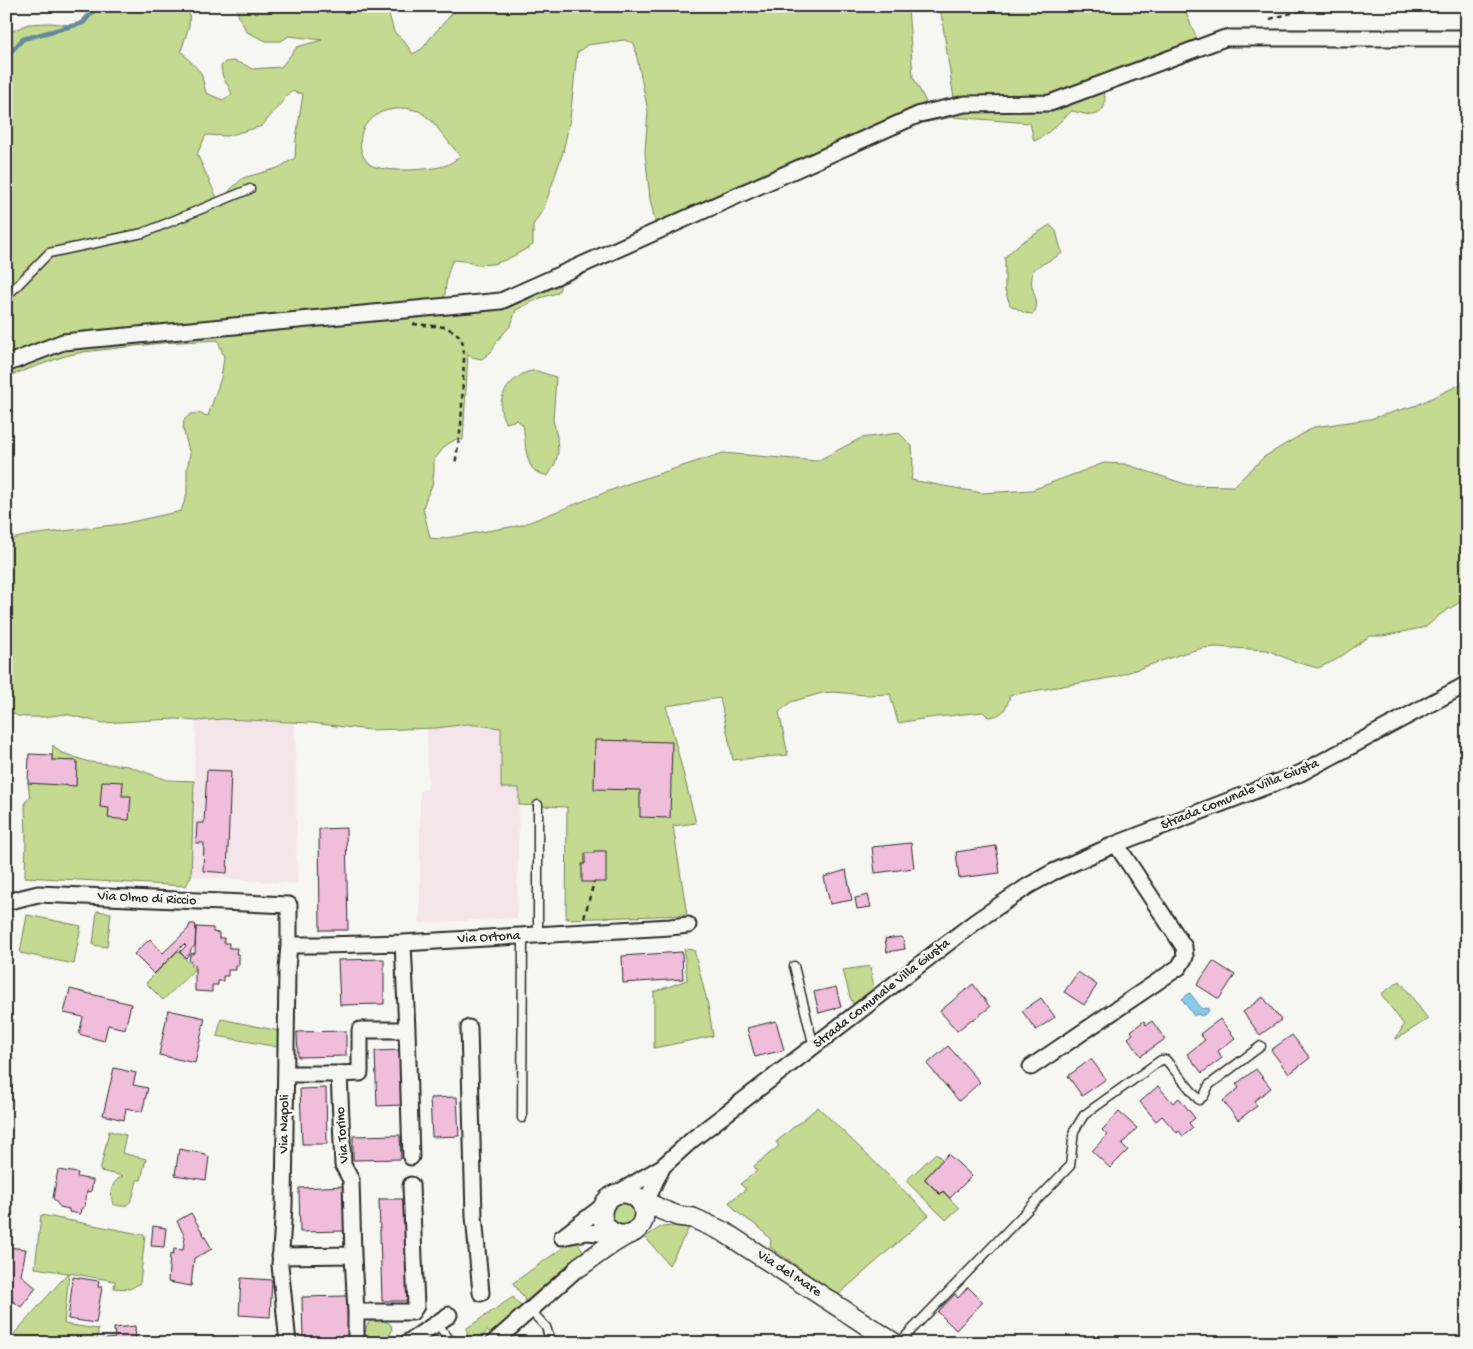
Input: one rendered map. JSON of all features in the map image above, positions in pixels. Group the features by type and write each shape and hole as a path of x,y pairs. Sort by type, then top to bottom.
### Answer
{"street":[{"path":"6,364 63,342 501,301 920,114 965,104 1050,103 1226,38 1467,38"},
{"name":"Strada Comunale Villa Giusta","path":"662,1167 693,1139 974,922 1025,888 1053,872 1116,844 1302,773 1467,684"},
{"path":"1031,1067 1179,967 1186,957 1184,947 1116,844"},
{"name":"Via Olmo di Riccio","path":"6,902 38,894 290,905"},
{"name":"Via Napoli","path":"288,1343 280,1256 284,1206 287,969 290,905"},
{"name":"Via Ortona","path":"289,945 323,946 403,943 688,925"},
{"path":"403,943 408,1030 411,1157"},
{"path":"469,1028 474,1216 481,1293"},
{"path":"286,1074 360,1073 360,1030 408,1030"},
{"name":"Via Torino","path":"339,1074 343,1165 351,1180 356,1343"},
{"path":"632,1215 662,1167"},
{"path":"493,1343 579,1267 632,1215 662,1167"},
{"path":"356,1312 412,1312 416,1306 410,1185"},
{"path":"632,1215 612,1196 603,1206 562,1237 587,1232 632,1215 661,1218 678,1216"},
{"name":"Via del Mare","path":"603,1206 602,1219 614,1233 632,1215 662,1210 678,1216 693,1218 724,1232 894,1343"},
{"path":"280,1256 353,1255"},
{"path":"407,1343 443,1319"}],"lane":[{"path":"6,296 49,253 143,233 250,188"},
{"path":"522,1118 538,805"},
{"path":"794,966 814,1047"},
{"path":"898,1343 1070,1166 1074,1131 1084,1114 1161,1060 1166,1060 1199,1100 1204,1096 1209,1085 1261,1046"},
{"path":"530,1310 546,1327 551,1343"},
{"path":"443,1319 452,1343"}],"path":[{"path":"1270,19 1317,6"},
{"path":"401,310 404,317 410,323 446,327 461,338 464,358 461,426 455,465"},
{"path":"584,932 584,918 594,882"}],"shaded area":[{"path":"224,719 295,723 297,884 191,876 196,721"},
{"path":"468,724 502,728 501,788 519,788 517,918 420,923 420,791 428,788 427,728"}],"green space":[{"path":"91,6 190,6 189,26 181,51 201,73 206,93 223,100 232,94 222,71 221,66 225,62 233,61 252,69 281,67 297,47 322,40 289,36 281,41 266,41 247,32 239,17 236,6 385,6 394,32 404,41 413,54 423,48 459,6 908,6 913,77 926,102 858,138 656,226 650,199 645,152 648,111 634,43 624,40 587,45 577,53 570,119 563,152 544,208 533,225 533,245 508,259 493,264 477,265 453,260 448,275 444,301 262,315 105,332 71,333 46,339 10,354 6,353 6,34 28,24 50,23 79,26","holes":["291,91 303,94 295,158 278,168 243,178 231,189 220,205 96,245 80,243 140,230 217,198 197,154 206,135 227,136 262,126","405,108 419,111 431,120 460,156 444,166 418,170 377,168 367,162 362,153 360,142 364,127 372,118 382,112"]},
{"path":"940,6 1183,6 1198,41 1051,100 954,99"},
{"path":"1104,90 1105,102 1100,112 1087,115 1072,111 1048,132 1034,141 1030,123 953,117 898,128 939,113 993,108 1032,112 1058,106"},
{"path":"1050,225 1056,231 1062,253 1033,270 1032,285 1036,307 1033,314 1025,313 1010,305 1005,290 1005,257 1019,244"},
{"path":"559,282 560,289 557,293 540,298 516,310 511,325 497,341 492,351 482,359 468,354 463,440 456,439 445,446 434,460 432,486 423,508 430,538 440,539 522,525 627,484 723,453 817,461 861,438 899,433 912,446 913,468 911,480 982,493 1032,490 1104,463 1125,464 1188,485 1234,486 1264,457 1314,427 1370,419 1417,405 1459,385 1467,379 1467,598 1441,614 1426,627 1383,636 1370,636 1336,660 1318,668 1295,662 1267,650 1203,648 1115,677 1010,695 1004,711 998,715 988,717 983,712 898,723 890,694 822,693 791,702 779,712 788,755 733,760 720,698 666,706 696,823 673,826 687,915 566,919 567,807 519,805 519,788 501,788 501,728 468,724 436,728 370,730 312,723 224,719 196,721 177,719 103,723 65,714 44,717 18,716 6,710 6,540 30,535 122,524 181,511 187,494 187,469 190,454 183,429 184,420 191,414 198,413 208,416 221,378 224,357 218,340 162,343 83,352 65,356 6,377 6,367 57,347 404,314"},
{"path":"537,371 556,377 553,420 558,452 555,464 548,476 536,472 530,464 523,425 517,420 506,423 502,416 501,408 503,394 512,382 526,372"},
{"path":"53,745 60,752 89,762 128,766 167,780 194,781 191,876 186,886 25,877 25,802 30,798 28,783 76,785 77,761 52,760"},
{"path":"97,911 111,913 107,947 93,945"},
{"path":"27,915 81,926 74,964 20,953"},
{"path":"684,949 694,950 708,1005 713,1036 654,1048 654,992 687,980"},
{"path":"178,951 195,969 163,1000 146,983"},
{"path":"870,966 874,989 853,1004 843,970"},
{"path":"1400,981 1428,1019 1395,1040 1404,1025 1381,994"},
{"path":"221,1019 279,1031 278,1047 217,1036"},
{"path":"818,1107 929,1215 838,1295 770,1247 771,1240 760,1228 737,1212 729,1202 746,1189 740,1184 757,1171 754,1166 779,1146 776,1142"},
{"path":"109,1131 126,1135 122,1153 146,1159 141,1180 137,1180 131,1201 125,1206 113,1204 111,1196 112,1187 123,1176 100,1171"},
{"path":"936,1153 942,1159 924,1179 940,1195 943,1192 959,1208 946,1220 906,1181"},
{"path":"623,1204 631,1207 634,1215 631,1223 623,1226 615,1223 612,1215 615,1207"},
{"path":"41,1215 145,1235 140,1283 130,1289 114,1288 115,1281 69,1273 64,1324 98,1329 97,1343 6,1343 68,1273 35,1268"},
{"path":"661,1227 689,1228 669,1265 645,1237"},
{"path":"575,1239 584,1252 526,1301 513,1283"},
{"path":"513,1297 522,1308 491,1335 488,1331 475,1343 470,1343 467,1339 467,1328"},
{"path":"376,1318 384,1320 391,1325 392,1330 386,1343 360,1343 365,1337 366,1328 369,1323"}],"water":[{"path":"1190,993 1202,1009 1207,1008 1208,1012 1202,1016 1197,1014 1194,1016 1182,999"}],"building":[{"path":"595,740 672,742 670,818 640,817 640,790 594,789"},
{"path":"29,754 52,755 52,760 77,761 76,786 28,783"},
{"path":"207,770 231,771 227,873 203,871 204,843 196,843 197,823 204,823"},
{"path":"102,781 123,782 122,796 131,796 129,820 108,818 109,808 100,807"},
{"path":"346,828 348,930 320,930 319,829"},
{"path":"911,843 914,868 875,873 872,847"},
{"path":"996,846 1000,873 959,878 956,852"},
{"path":"594,851 606,851 606,882 582,882 582,864 585,864 585,853 594,853"},
{"path":"846,870 852,900 830,904 824,877"},
{"path":"868,895 871,907 857,909 855,898"},
{"path":"190,924 195,924 196,927 195,945 186,958 180,952 186,946 184,944 154,974 134,954 150,939 163,953 188,929"},
{"path":"196,927 213,928 213,932 219,933 219,938 224,938 224,943 229,943 229,948 237,948 236,954 239,954 239,965 236,965 236,970 228,970 228,976 223,976 223,981 218,981 218,985 212,985 212,992 195,991 195,965 189,959 191,954 195,953"},
{"path":"903,938 905,949 887,952 885,939"},
{"path":"682,952 683,979 623,983 622,956"},
{"path":"384,959 384,1004 340,1005 338,960"},
{"path":"1213,961 1235,975 1219,999 1197,985"},
{"path":"1078,972 1097,985 1084,1005 1064,992"},
{"path":"973,984 990,1007 957,1031 940,1011"},
{"path":"836,987 841,1007 819,1013 814,992"},
{"path":"70,989 131,1004 125,1029 108,1025 104,1041 79,1034 83,1017 64,1013"},
{"path":"1263,997 1281,1020 1260,1035 1243,1012"},
{"path":"1041,998 1055,1017 1036,1030 1022,1011"},
{"path":"168,1010 205,1018 195,1063 159,1055"},
{"path":"1220,1019 1235,1038 1218,1051 1222,1058 1202,1073 1187,1054 1205,1040 1200,1034"},
{"path":"776,1021 784,1050 755,1057 747,1028"},
{"path":"1144,1021 1146,1025 1152,1021 1165,1039 1141,1056 1128,1038 1133,1034 1131,1031"},
{"path":"346,1031 346,1056 298,1057 297,1032"},
{"path":"1292,1035 1310,1058 1289,1074 1271,1050"},
{"path":"948,1046 980,1082 959,1101 927,1064"},
{"path":"401,1050 403,1105 377,1106 375,1051"},
{"path":"1091,1059 1106,1079 1082,1096 1068,1076"},
{"path":"114,1068 136,1073 133,1085 148,1088 142,1112 126,1108 124,1120 103,1115"},
{"path":"1256,1069 1271,1088 1254,1101 1257,1106 1238,1120 1223,1101 1239,1088 1236,1084"},
{"path":"1158,1086 1173,1103 1179,1098 1195,1118 1189,1123 1193,1128 1183,1136 1179,1131 1177,1133 1162,1116 1156,1121 1140,1102"},
{"path":"326,1088 327,1144 302,1144 300,1089"},
{"path":"457,1097 459,1136 432,1137 430,1098"},
{"path":"1119,1112 1137,1128 1122,1144 1128,1150 1110,1168 1092,1151 1107,1135 1102,1130"},
{"path":"400,1135 401,1159 353,1160 353,1136"},
{"path":"179,1149 205,1154 209,1157 206,1180 175,1175"},
{"path":"948,1154 972,1176 950,1198 943,1191 940,1194 925,1179"},
{"path":"58,1170 78,1173 77,1177 93,1180 91,1192 87,1191 85,1206 81,1209 80,1214 69,1212 69,1209 60,1207 53,1198"},
{"path":"345,1186 346,1231 300,1232 299,1188"},
{"path":"379,1199 407,1199 409,1301 382,1301"},
{"path":"191,1213 212,1249 194,1258 191,1286 168,1282 170,1254 173,1255 174,1249 183,1250 185,1237 177,1221"},
{"path":"153,1226 166,1228 164,1247 151,1246"},
{"path":"6,1247 26,1249 21,1275 36,1288 21,1307 6,1296"},
{"path":"73,1277 99,1281 98,1287 102,1287 96,1323 68,1319"},
{"path":"241,1278 272,1280 270,1317 239,1315"},
{"path":"968,1287 983,1302 956,1330 938,1312 955,1294 958,1298"},
{"path":"347,1296 348,1341 303,1342 302,1297"},
{"path":"135,1326 136,1343 100,1343 99,1340 115,1338 114,1328"}],"waterway":[{"path":"6,57 23,39 83,23 98,6"}]}
